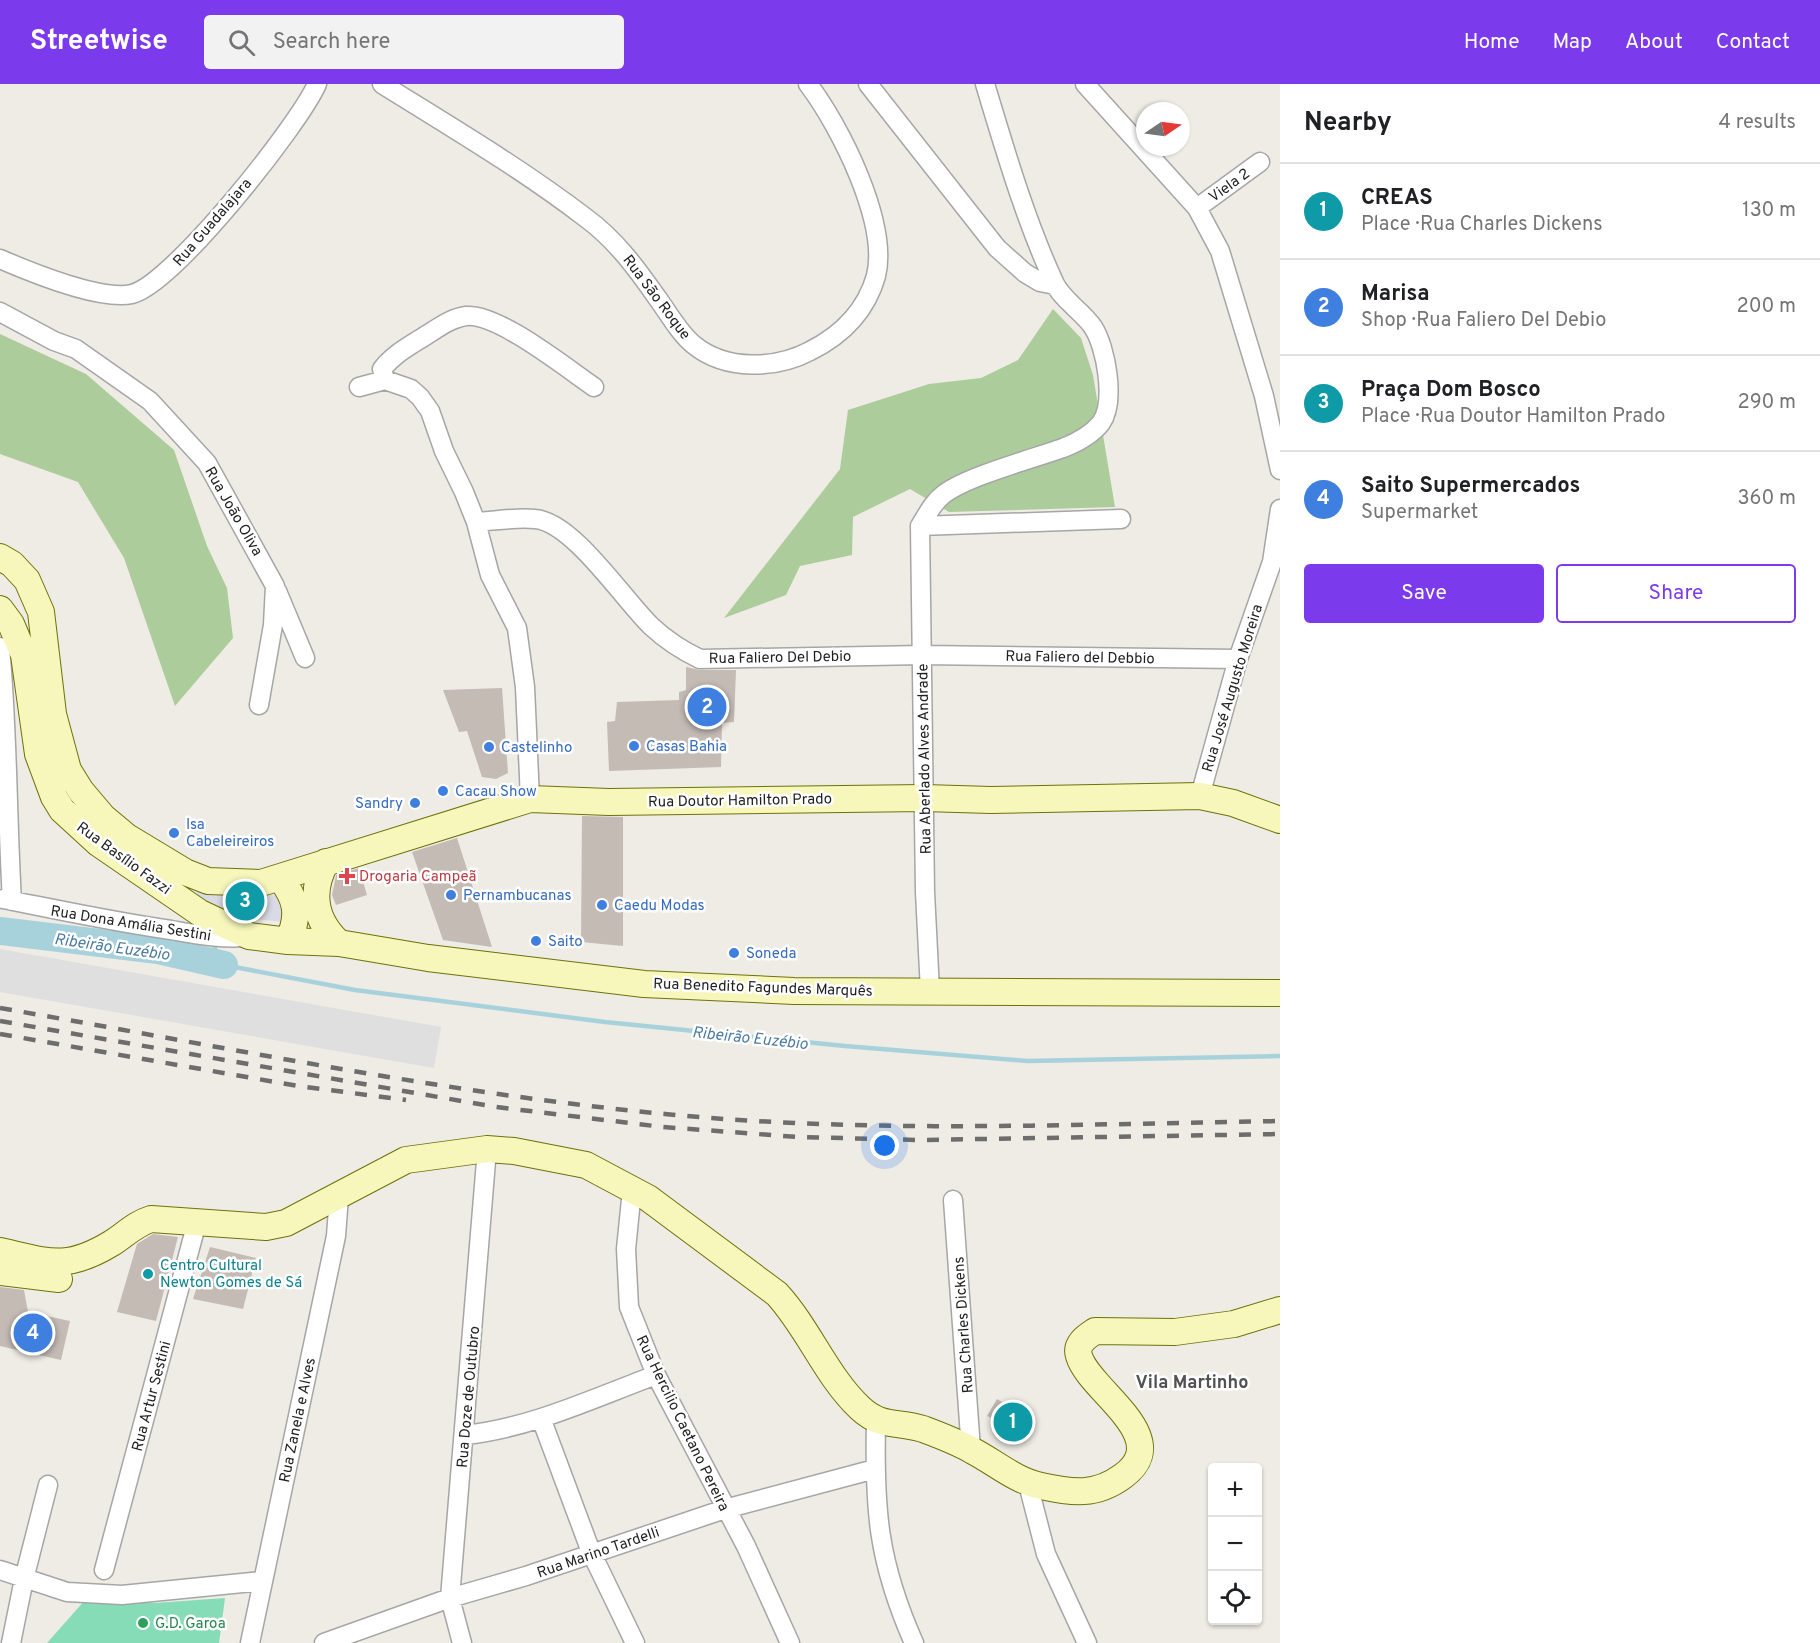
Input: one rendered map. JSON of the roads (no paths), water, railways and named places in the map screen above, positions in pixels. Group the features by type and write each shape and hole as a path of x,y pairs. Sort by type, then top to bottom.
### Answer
{"main road":[{"name":"Rua Basílio Fazzi","path":"0,557 12,564 27,580 41,612 53,714 60,746 68,770 81,791 103,817 127,837 185,872 208,881"},
{"name":"Rua Basílio Fazzi","path":"0,609 11,624 24,655 38,754 54,797 62,810 98,843 200,913 249,936"},
{"name":"Rua Doutor Hamilton Prado","path":"208,881 252,884 280,878 530,799 620,801 924,798 991,800 1200,796 1233,803 1280,820"},
{"path":"326,862 318,878 315,896 317,908 326,929 339,943"},
{"path":"280,878 294,899 296,911 296,923 288,941"},
{"name":"Rua Benedito Fagundes Marquês","path":"249,936 288,941 339,943 428,958 644,984 794,991 1280,993"},
{"path":"0,1251 56,1263 80,1259 112,1243 138,1223 152,1220 266,1227 286,1223 406,1160 487,1149 514,1151 586,1165 632,1190 687,1226 777,1294 790,1309 858,1407 876,1422 921,1429 971,1450 1028,1484 1071,1493 1091,1492 1110,1485 1131,1470 1138,1459 1139,1443 1134,1427 1085,1367 1078,1355 1079,1345 1087,1337 1095,1331 1175,1332 1234,1324 1280,1310"},
{"path":"0,1272 46,1279 76,1278 96,1266 112,1243"}],"street":[{"name":"Rua Guadalajara","path":"0,260 37,275 96,291 119,295 141,291 165,275 189,252 275,148 317,84"},
{"name":"Rua São Roque","path":"382,84 466,136 588,219 633,263 694,345 717,358 745,364 794,360 841,333 871,295 879,260 875,220 847,150 808,84"},
{"path":"868,84 997,248 1025,273 1040,282 1055,285"},
{"path":"920,526 933,504 955,487 1069,446 1092,432 1102,421 1108,401 1107,365 1101,342 1092,325 1055,285 1005,151 984,84"},
{"path":"1085,84 1197,207 1220,252 1264,396 1280,470"},
{"name":"Viela 2","path":"1197,207 1260,162"},
{"name":"Rua João Oliva","path":"0,312 76,349 150,401 170,420 207,463 275,586 305,658"},
{"path":"385,380 382,369 392,356 453,320 468,316 488,318 594,387"},
{"path":"359,387 385,380 411,389 430,411 476,522 490,575 513,615 522,650 530,799"},
{"name":"Rua José Augusto Moreira","path":"1200,796 1238,659 1276,565 1280,509"},
{"name":"Rua Faliero Del Debio","path":"476,522 537,518 552,525 575,540 650,625 675,647 700,659 923,654"},
{"path":"920,526 1121,519"},
{"name":"Rua Aberlado Alves Andrade","path":"920,526 924,798 930,991"},
{"path":"259,705 273,625 275,586"},
{"path":"0,647 6,712 8,837 6,900"},
{"name":"Rua Faliero del Debbio","path":"923,654 1238,659"},
{"name":"Rua Dona Amália Sestini","path":"6,900 60,913 218,937 249,936"},
{"name":"Rua Doze de Outubro","path":"462,1643 450,1598 487,1149"},
{"name":"Rua Hercilio Caetano Pereira","path":"632,1190 626,1249 629,1307 656,1375 746,1546 790,1643"},
{"name":"Rua Zanela e Alves","path":"250,1643 336,1236 339,1196"},
{"name":"Rua Charles Dickens","path":"953,1200 971,1450"},
{"name":"Rua Artur Sestini","path":"104,1570 197,1222"},
{"path":"465,1435 499,1430 541,1418 656,1375"},
{"path":"541,1418 591,1552 635,1643"},
{"path":"876,1422 875,1469 879,1536 886,1572 914,1643"},
{"name":"Rua Marino Tardelli","path":"324,1643 450,1598 526,1576 591,1552 725,1509 875,1469"},
{"path":"1028,1484 1046,1554 1087,1643"},
{"path":"11,1643 24,1579 48,1485"},
{"path":"0,1570 67,1592 122,1595 262,1581"}],"waterway":[{"name":"Ribeirão Euzébio","path":"0,931 158,950 224,965"},
{"name":"Ribeirão Euzébio","path":"213,945 224,965 355,990 605,1022 845,1046 1027,1061 1280,1056"}],"railway":[{"path":"0,1008 415,1081 581,1105 665,1114 742,1120 896,1126 1280,1121"},
{"path":"0,1021 496,1107 663,1127 798,1137 920,1140 1280,1134"},
{"path":"0,1034 298,1086 406,1100"}],"place":[{"name":"Marisa","path":"707,707"},
{"name":"Casas Bahia","path":"634,746"},
{"name":"Castelinho","path":"489,747"},
{"name":"Cacau Show","path":"443,791"},
{"name":"Sandry","path":"415,803"},
{"name":"Isa Cabeleireiros","path":"174,833"},
{"name":"Drogaria Campeã","path":"347,876"},
{"name":"Pernambucanas","path":"451,895"},
{"name":"Praça Dom Bosco","path":"245,901"},
{"name":"Caedu Modas","path":"602,905"},
{"name":"Saito","path":"536,941"},
{"name":"Soneda","path":"734,953"},
{"name":"Centro Cultural Newton Gomes de Sá","path":"148,1274"},
{"name":"Saito Supermercados","path":"33,1333"},
{"name":"CREAS","path":"1013,1422"},
{"name":"G.D. Garoa","path":"143,1623"}],"district":[{"name":"Vila Martinho","path":"1192,1382"}]}
